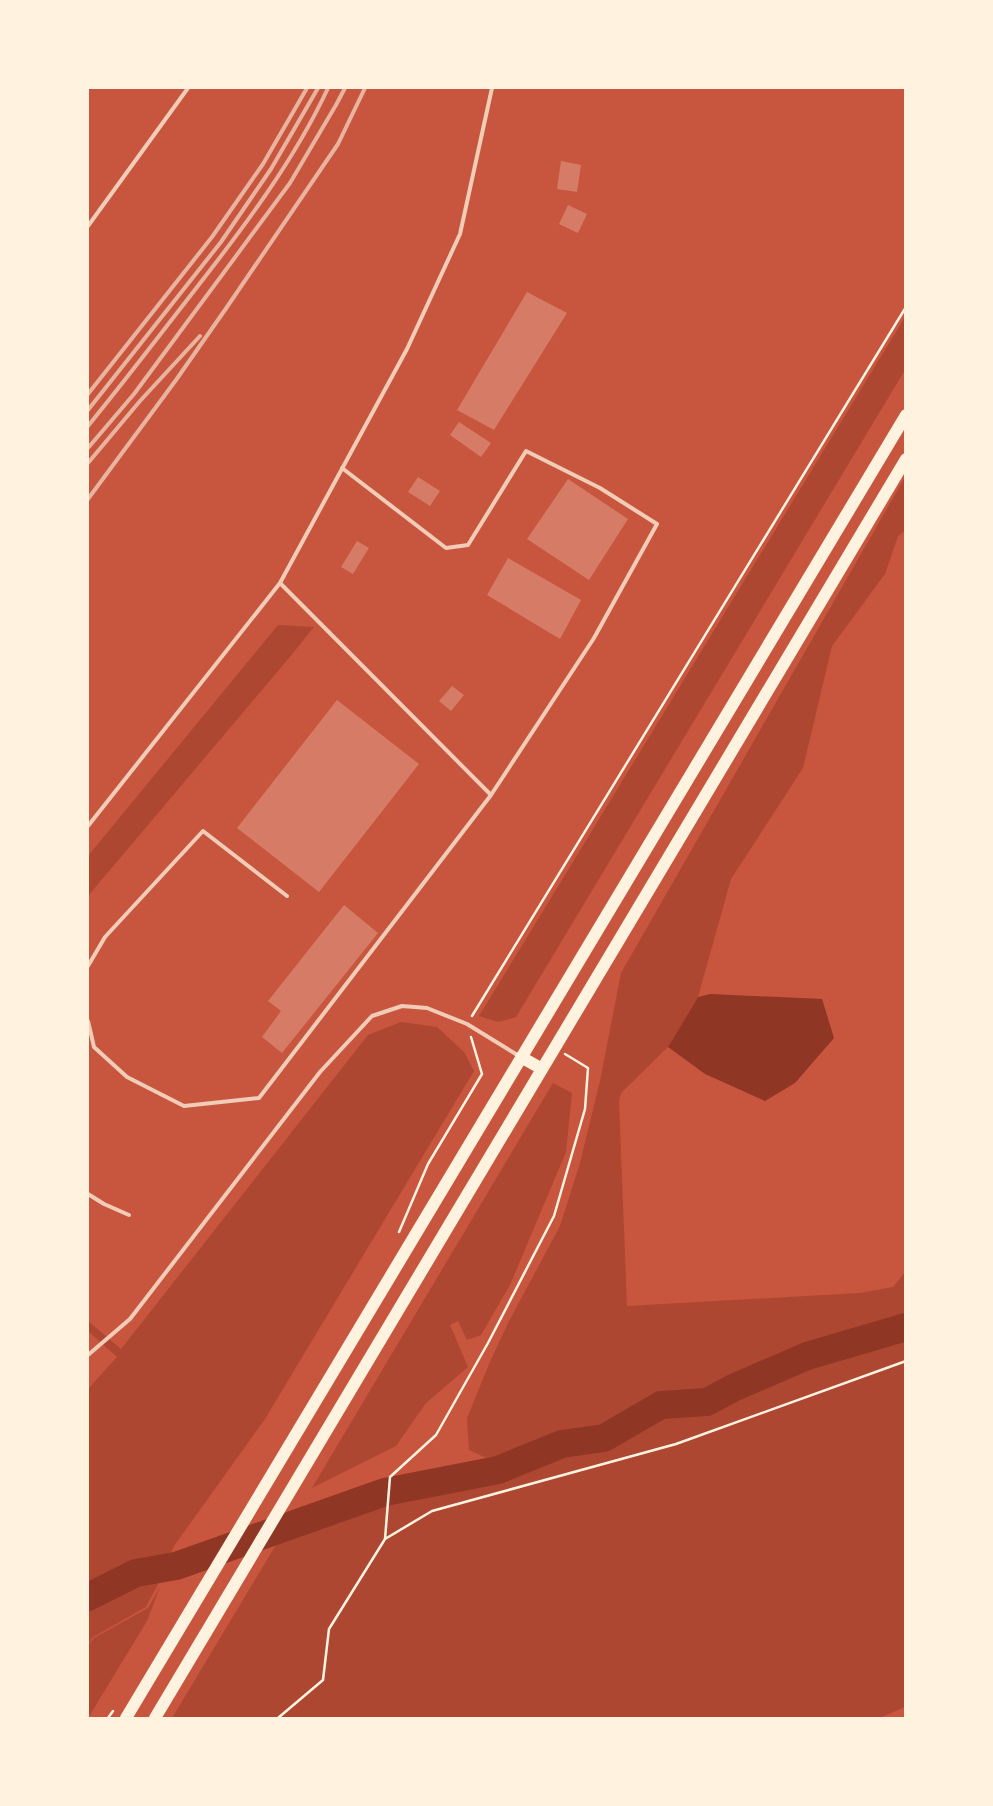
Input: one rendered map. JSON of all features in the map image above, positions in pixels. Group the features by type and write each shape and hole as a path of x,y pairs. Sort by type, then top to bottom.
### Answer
{"main road":[{"path":"130,1717 158,1666 311,1407 906,415"},
{"path":"155,1718 906,459"},
{"path":"521,1057 542,1069"}],"lane":[{"path":"88,226 188,88"},
{"path":"88,826 280,583 407,349 460,234 492,88"},
{"path":"88,1021 94,1047 127,1077 184,1106 259,1098 492,795 594,638 656,524 600,488 526,451 468,545 446,548 342,468"},
{"path":"280,583 492,795"},
{"path":"88,966 105,937 203,831 287,896"},
{"path":"88,1355 130,1320 320,1072 372,1016 402,1006 427,1008 467,1024 521,1057"},
{"path":"88,1194 104,1204 129,1215"}],"path":[{"path":"395,1239 428,1164 482,1074 467,1024 906,307"},
{"path":"278,1718 323,1680 330,1629 385,1539 390,1478 436,1435 488,1343 554,1216 584,1109 588,1068 554,1048"},
{"path":"385,1539 432,1511 676,1444 906,1361"}],"shaded area":[{"path":"905,317 905,370 516,1017 498,1022 479,1016"},
{"path":"905,477 905,531 898,536 885,574 832,646 803,768 731,879 698,997 668,1047 621,1093 619,1101 627,1306 859,1293 893,1287 905,1272 905,1320 762,1362 703,1392 662,1395 604,1428 548,1438 493,1461 469,1450 467,1418 509,1321 560,1226 580,1163 600,1081 621,973"},
{"path":"278,625 314,627 88,896 88,856"},
{"path":"710,994 822,999 834,1038 795,1083 765,1101 705,1074 668,1047 698,997"},
{"path":"401,1022 437,1027 464,1052 474,1071 265,1419 174,1546 146,1607 93,1637 88,1644 88,1389 117,1357 88,1331 88,1321 121,1349 368,1035"},
{"path":"553,1083 572,1093 566,1152 510,1285 481,1335 467,1340 458,1321 450,1325 468,1367 426,1403 396,1446 312,1488"},
{"path":"905,1331 905,1707 880,1718 172,1718 285,1530 296,1528 387,1495 500,1473 564,1447 598,1445 660,1409 706,1409 711,1404 808,1359"},
{"path":"160,1587 147,1621 88,1718 88,1646 94,1638 148,1608"}],"building":[{"path":"561,161 581,165 577,192 557,189"},
{"path":"568,205 587,214 578,233 559,224"},
{"path":"527,292 567,313 494,430 457,410"},
{"path":"459,422 491,443 481,457 450,435"},
{"path":"418,477 440,491 430,506 408,492"},
{"path":"568,479 628,519 589,580 527,539"},
{"path":"357,541 369,548 353,574 341,567"},
{"path":"508,558 581,600 560,639 487,595"},
{"path":"452,686 464,695 451,711 439,701"},
{"path":"337,700 419,764 319,892 237,828"},
{"path":"344,905 378,933 282,1053 262,1037 281,1011 268,1001"}],"waterway":[{"path":"88,1597 136,1573 176,1566 385,1492 498,1470 562,1444 604,1438 661,1405 707,1402 733,1388 807,1356 906,1327"}],"railway":[{"path":"88,394 212,237 263,164 307,88"},
{"path":"88,410 221,242 271,169 318,88"},
{"path":"88,426 213,267 267,193 300,142 328,88"},
{"path":"88,448 134,394 290,183 345,88"},
{"path":"88,499 176,380 338,144 365,88"},
{"path":"88,463 140,401 200,336"}]}
